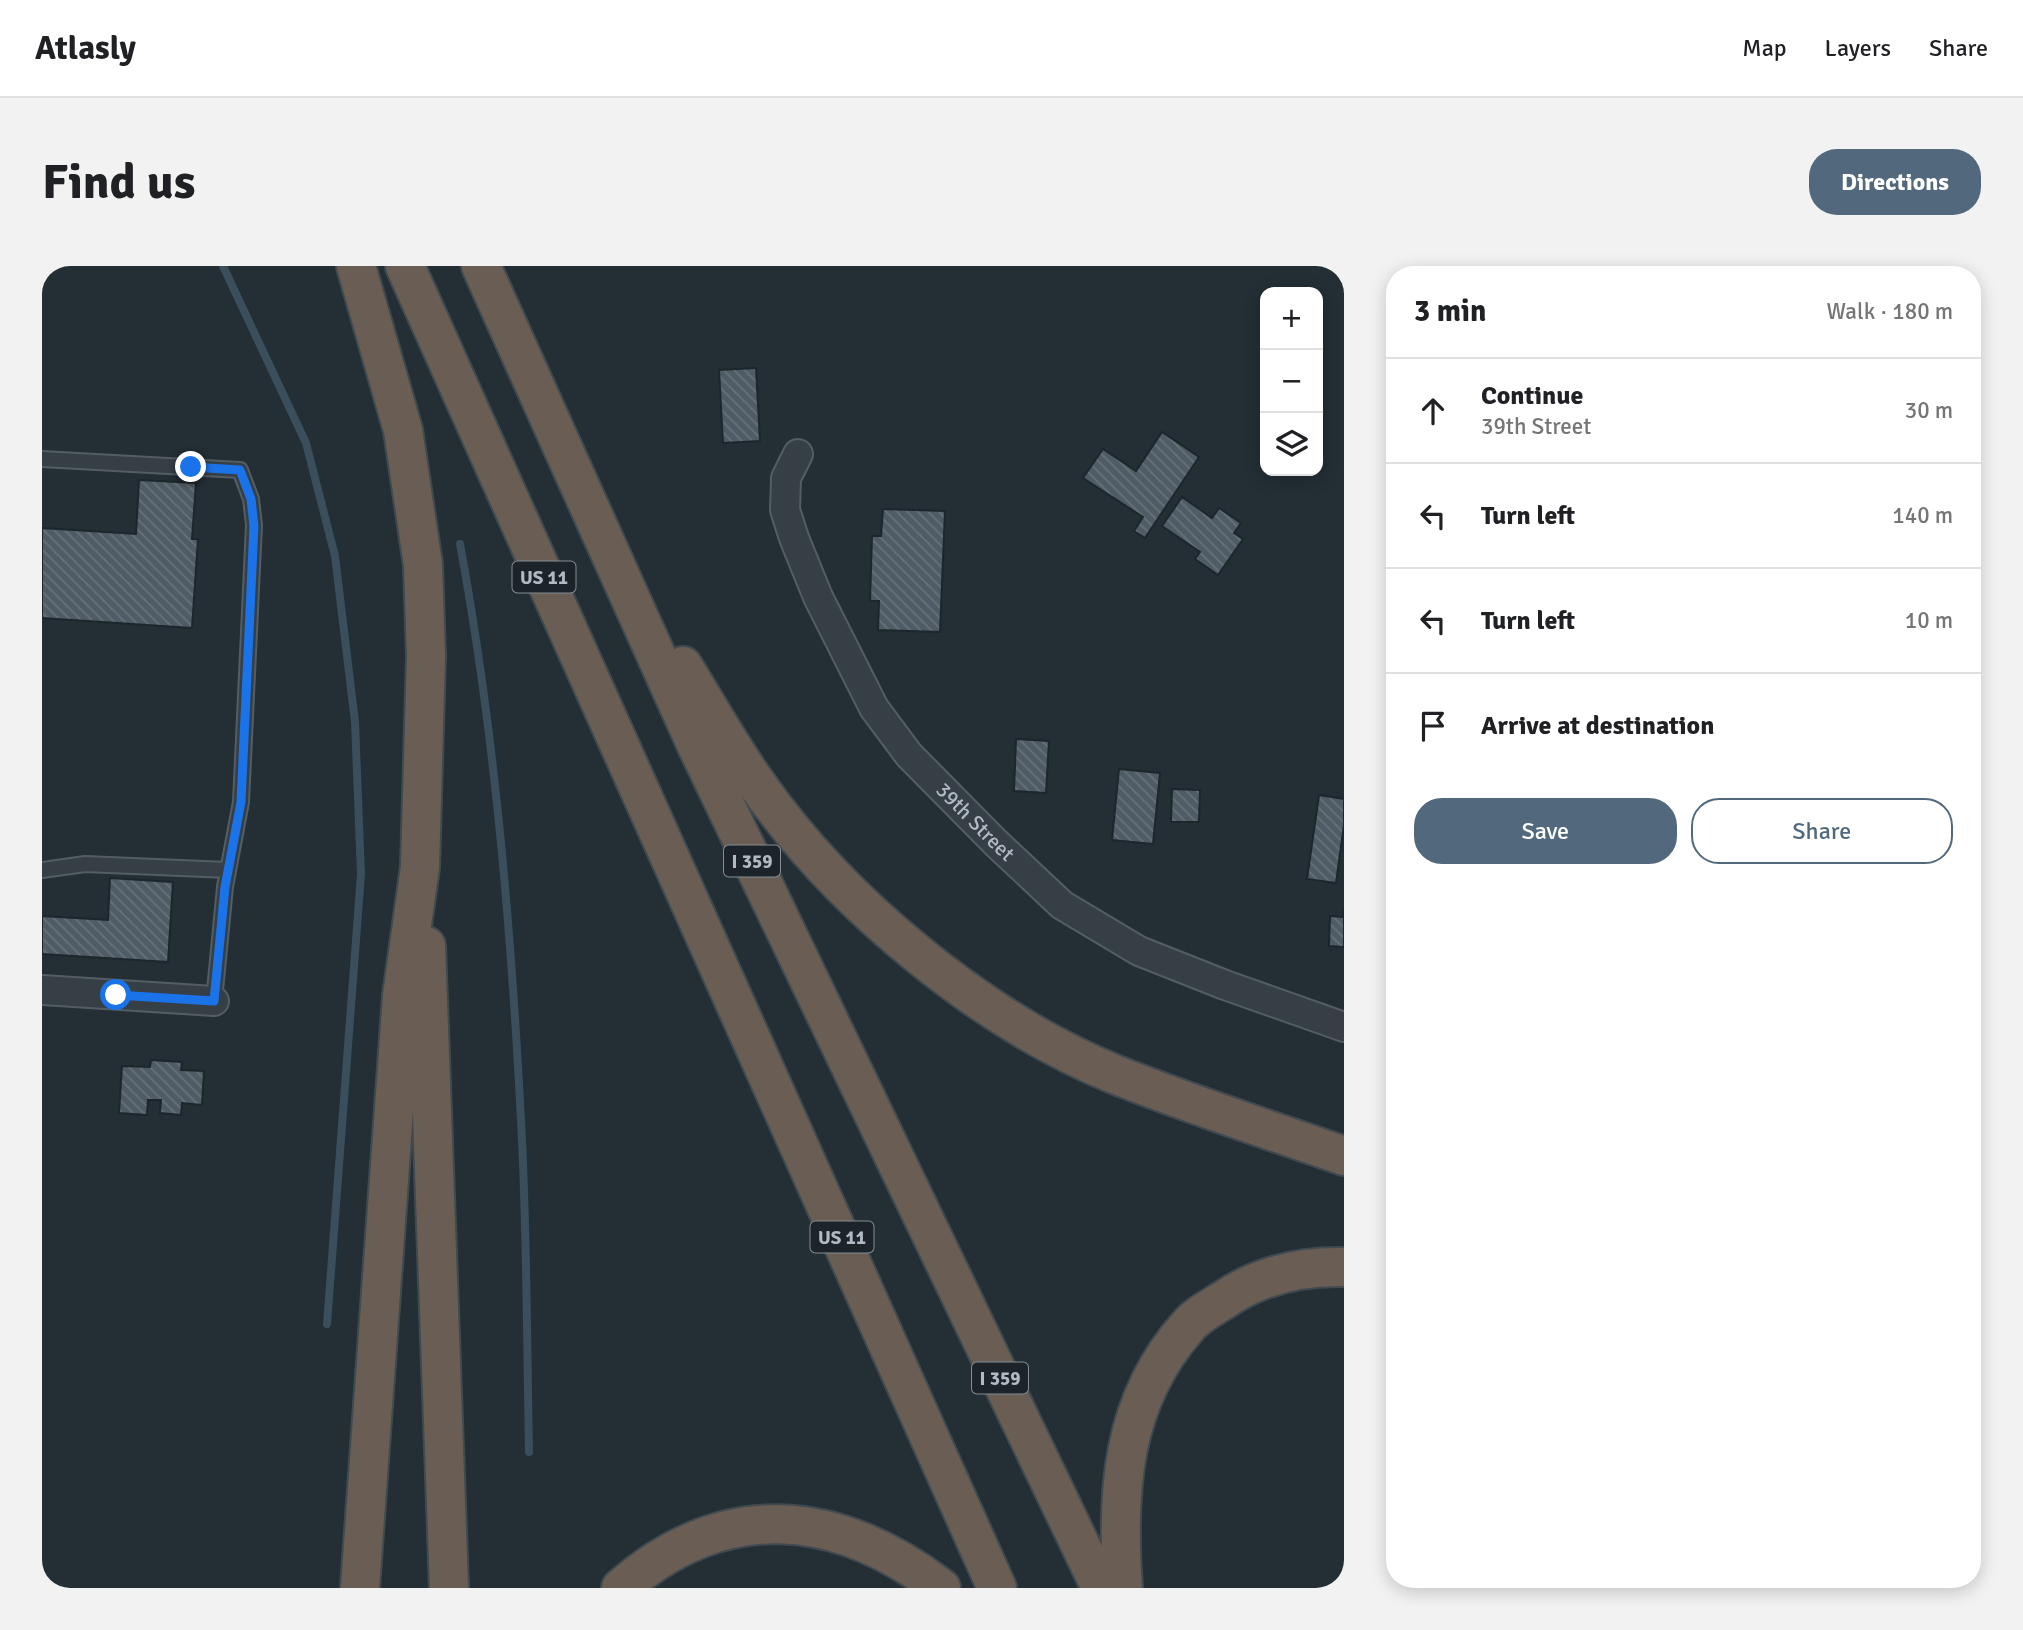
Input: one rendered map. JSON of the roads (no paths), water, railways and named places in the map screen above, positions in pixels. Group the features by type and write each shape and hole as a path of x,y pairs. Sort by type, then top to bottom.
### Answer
{"highway":[{"path":"356,266 402,430 423,565 426,656 420,867 429,985 449,1588"},
{"name":"US 11","path":"405,266 997,1588"},
{"name":"I 359","path":"481,266 696,744 1101,1588"},
{"path":"610,551 756,784 816,858 879,921 952,980 1029,1032 1112,1073 1344,1156"},
{"path":"360,1588 402,996 420,867"},
{"path":"1123,1588 1119,1533 1123,1484 1132,1430 1153,1372 1189,1323 1240,1289 1269,1277 1300,1270 1344,1267"},
{"path":"621,1588 664,1555 691,1541 720,1530 778,1524 809,1527 872,1545 900,1559 941,1588"}],"street":[{"name":"39th Street","path":"798,454 786,478 785,510 794,538 818,597 874,708 909,755 1062,905 1139,951 1344,1027"},
{"path":"42,990 214,1001"}],"lane":[{"path":"42,459 240,470 251,499 254,526 241,802 228,870 214,1001"},
{"path":"42,870 85,864 228,870"}],"waterway":[{"path":"223,266 306,443 335,556 355,722 361,874 327,1324"},
{"path":"460,544 493,766 507,915 524,1179 529,1452"}]}
